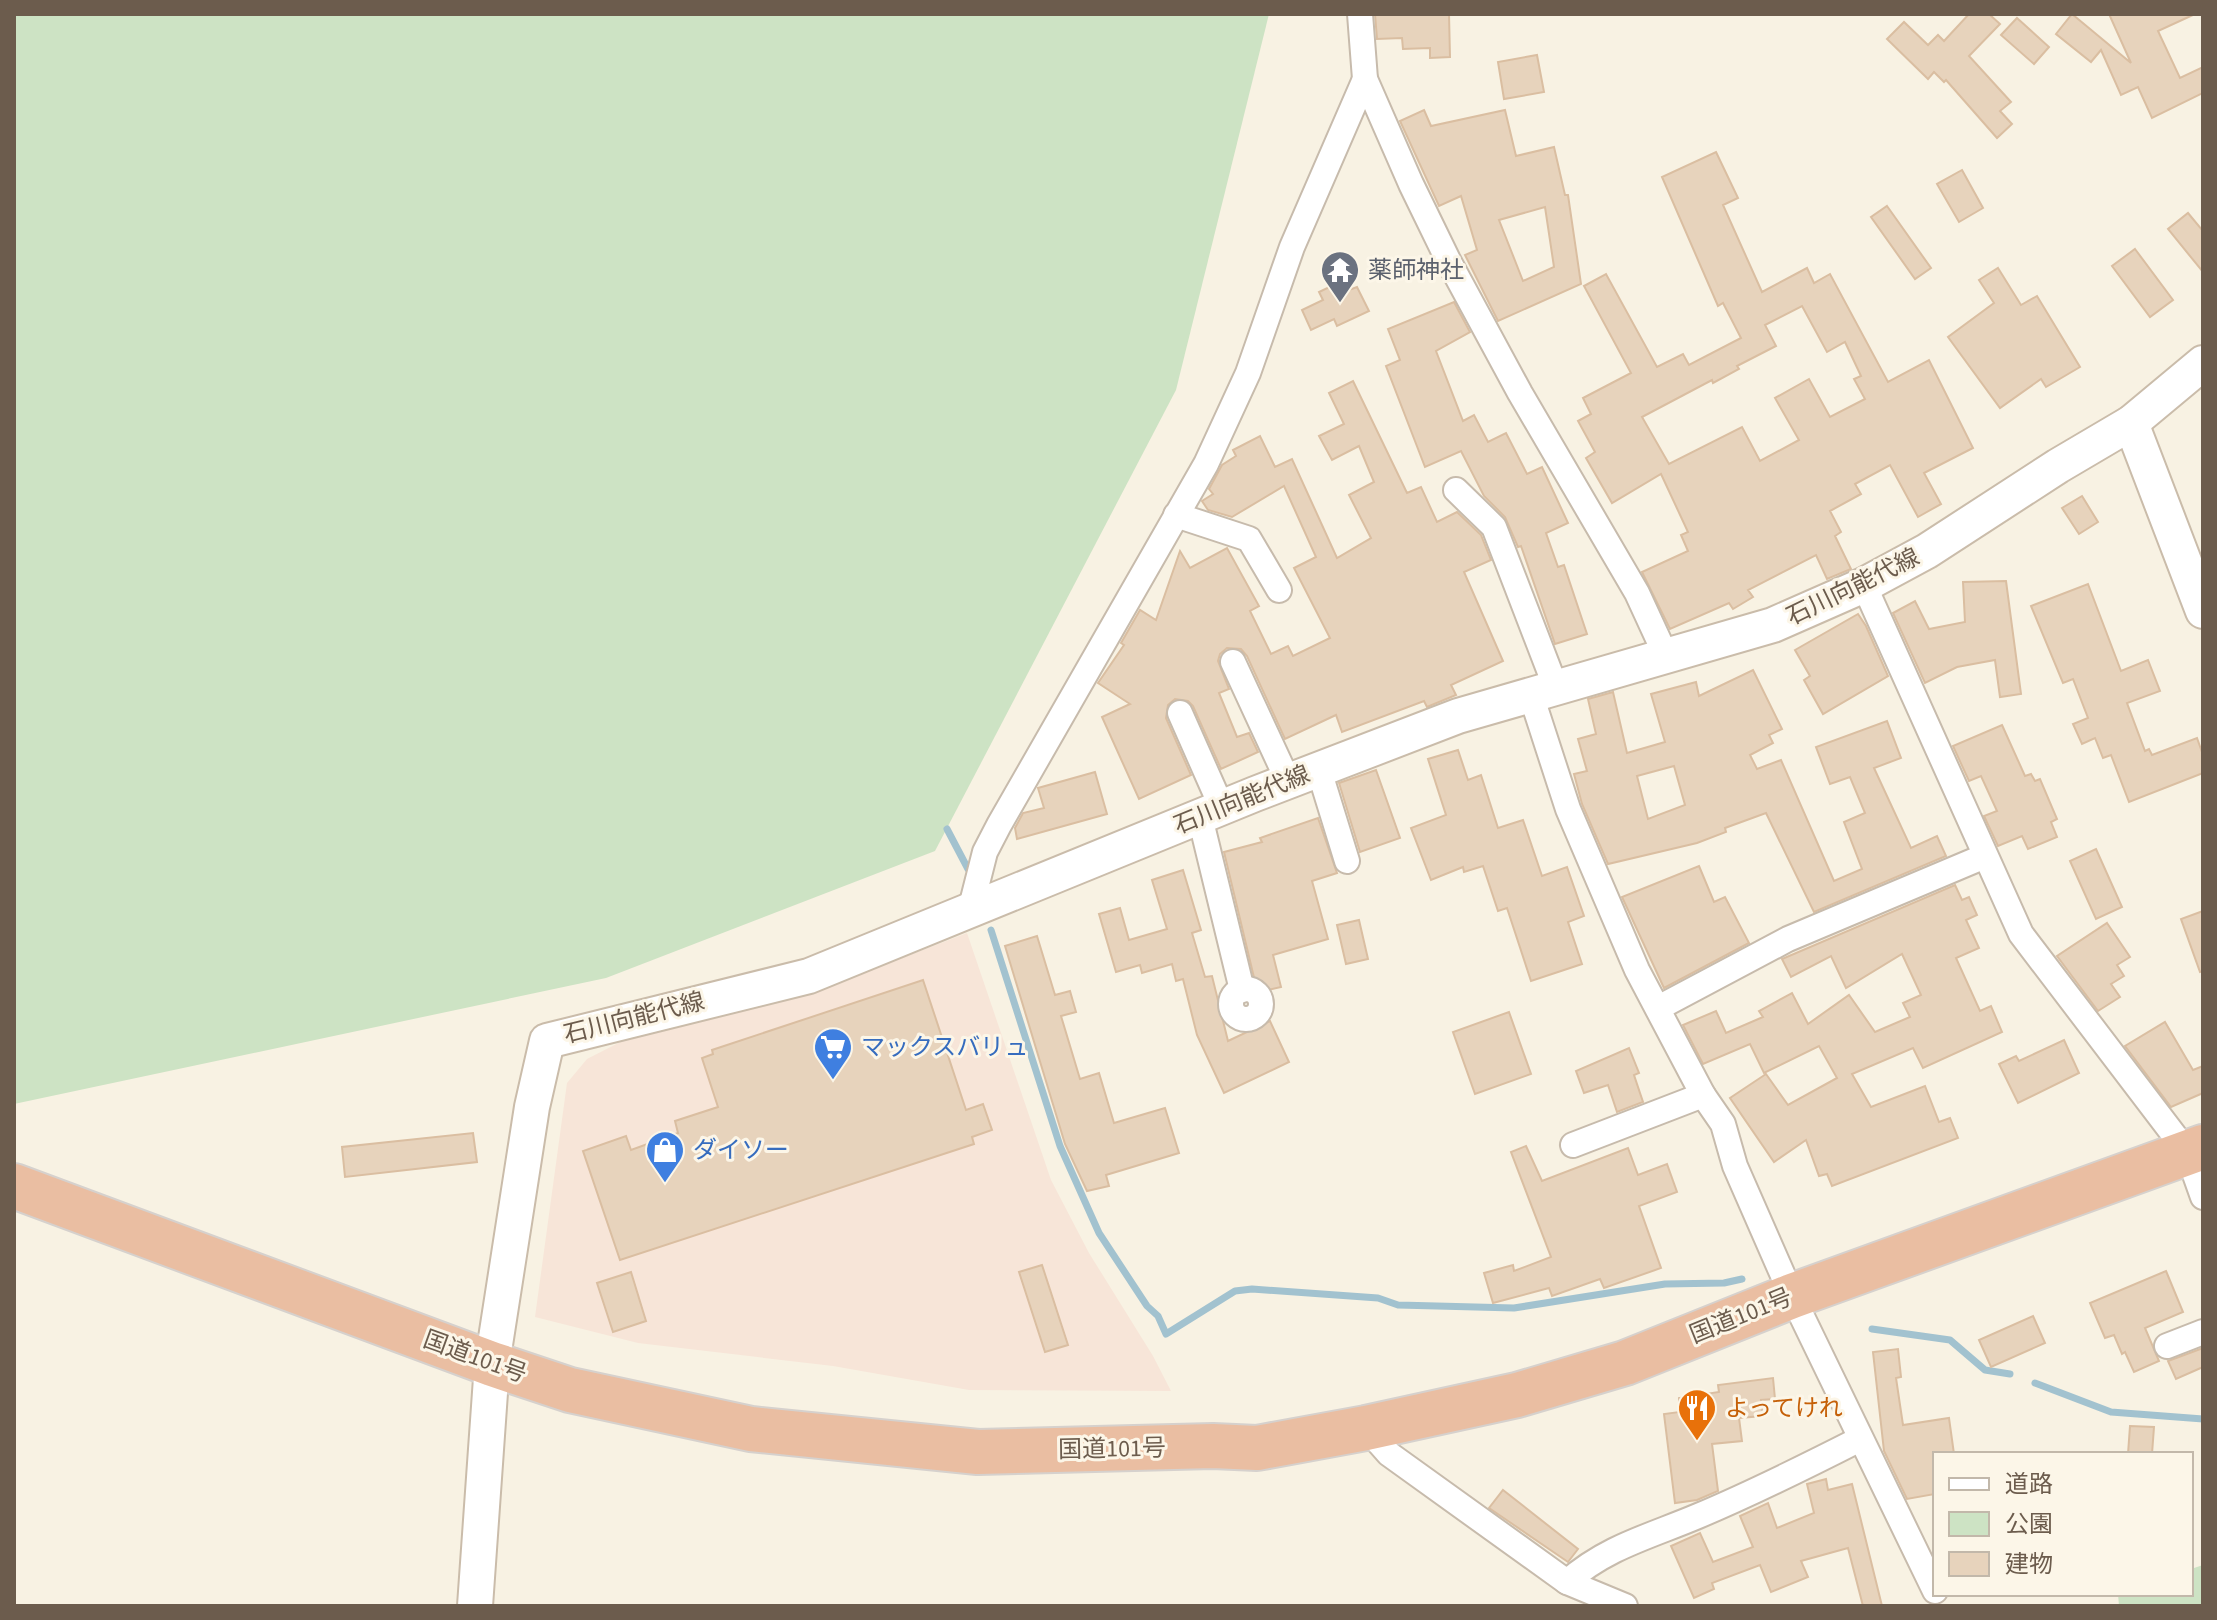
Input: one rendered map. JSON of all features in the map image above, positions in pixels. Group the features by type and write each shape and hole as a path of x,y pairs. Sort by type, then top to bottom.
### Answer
{"highway":[{"name":"国道101号","path":"14,1186 492,1364 570,1390 751,1429 978,1452 1213,1446 1257,1448 1517,1395 1625,1363 1792,1296 2195,1150"}],"main road":[{"name":"石川向能代線","path":"492,1364 532,1107 547,1041 809,976 1211,812 1458,716 1773,625 1864,585 1927,551 2131,423 2203,363"},
{"path":"2131,423 2203,611"},
{"path":"475,1606 492,1364"}],"street":[{"path":"1360,14 1365,79 1448,260 1520,393 1637,593 1666,656"},
{"path":"970,911 985,852 999,825 1206,464 1248,373 1292,247 1365,79"},
{"path":"1456,490 1494,527 1544,691 1568,809 1637,970 1703,1095 1723,1124 1735,1166 1792,1296 1933,1587"},
{"path":"1176,515 1249,539 1279,590"},
{"path":"1864,585 2021,934 2195,1150 2203,1197"},
{"path":"1233,662 1304,776 1347,861"},
{"path":"1180,713 1211,812 1242,990"},
{"path":"1658,1008 1788,939 1985,856"},
{"path":"1573,1145 1703,1095"},
{"path":"2167,1346 2203,1332"},
{"path":"1366,1428 1389,1454 1567,1582 1625,1606"},
{"path":"1567,1582 1589,1563 1627,1543 1698,1516 1860,1439"}],"shaded area":[{"path":"967,933 1051,1180 1089,1253 1153,1356 1171,1391 969,1390 833,1366 638,1343 535,1317 567,1083 587,1059 634,1035 816,991"}],"green space":[{"path":"14,14 1269,14 1176,390 935,851 606,978 14,1104"},
{"path":"2203,1565 2203,1606 2119,1606 2118,1596 2193,1596 2193,1568"}],"building":[{"path":"1375,14 1449,14 1450,57 1430,58 1430,48 1403,49 1402,38 1377,39"},
{"path":"1969,14 1989,14 2000,24 1969,56 2011,102 2000,111 2012,124 1997,138 1946,80 1944,82 1934,72 1928,79 1887,39 1904,22 1928,45 1938,35 1944,41"},
{"path":"2072,14 2131,63 2109,14 2195,14 2158,31 2180,78 2203,67 2203,93 2152,118 2138,87 2121,95 2101,50 2091,62 2056,34"},
{"path":"2017,18 2049,47 2034,64 2001,35"},
{"path":"1537,55 1544,92 1504,99 1498,62"},
{"path":"1424,110 1431,126 1505,110 1516,156 1554,147 1565,195 1568,195 1581,284 1498,321 1465,255 1477,250 1461,196 1439,206 1400,121","holes":["1545,207 1554,267 1523,281 1499,220"]},
{"path":"1716,152 1738,198 1723,205 1762,292 1807,268 1814,283 1830,274 1888,382 1929,360 1973,448 1924,473 1941,504 1918,517 1890,465 1855,484 1861,494 1830,511 1841,532 1835,536 1851,569 1827,579 1816,555 1748,590 1753,597 1733,609 1729,603 1670,629 1642,572 1688,551 1681,535 1688,532 1661,474 1612,503 1586,458 1595,452 1578,421 1591,414 1583,398 1631,373 1584,286 1606,274 1657,367 1683,354 1689,365 1741,338 1723,303 1718,306 1662,177","holes":["1802,306 1827,352 1845,342 1861,376 1854,379 1865,399 1830,417 1809,379 1775,398 1799,440 1760,461 1742,427 1669,464 1642,417 1712,380 1713,383 1739,369 1737,366 1776,346 1765,325"]},
{"path":"1962,170 1983,208 1959,222 1937,184"},
{"path":"1887,206 1931,268 1915,279 1871,217"},
{"path":"2188,213 2203,231 2203,272 2168,229"},
{"path":"2135,249 2173,300 2150,317 2112,266"},
{"path":"1998,268 2021,305 2037,296 2080,367 2046,387 2041,379 2000,408 1948,337 1994,303 1979,280"},
{"name":"薬師神社","path":"1344,280 1349,290 1357,287 1369,311 1337,326 1334,319 1311,330 1302,310 1323,300 1319,292"},
{"path":"1454,302 1470,332 1436,351 1463,421 1474,415 1488,442 1506,433 1527,474 1542,467 1568,523 1546,533 1558,567 1564,565 1587,634 1555,644 1521,546 1518,547 1505,517 1484,496 1461,451 1425,467 1386,366 1400,360 1388,329"},
{"path":"1353,381 1407,493 1421,487 1437,522 1457,512 1481,535 1491,560 1464,572 1503,661 1451,685 1456,695 1427,707 1424,701 1342,732 1336,715 1285,739 1247,656 1241,649 1227,648 1218,661 1229,689 1219,693 1237,737 1249,733 1258,752 1221,769 1193,706 1188,701 1175,699 1168,705 1166,718 1191,775 1139,799 1102,717 1130,704 1098,683 1124,645 1121,643 1140,610 1156,620 1180,551 1190,568 1227,548 1259,606 1250,611 1271,654 1288,646 1293,656 1330,638 1294,568 1316,557 1284,486 1232,517 1208,510 1202,501 1213,494 1209,489 1222,465 1236,456 1233,450 1260,436 1275,467 1292,459 1337,558 1371,538 1349,495 1374,482 1359,446 1332,460 1319,436 1344,424 1329,393"},
{"path":"2082,496 2098,522 2079,534 2062,508"},
{"path":"2006,581 2021,694 2000,697 1995,660 1957,667 1925,683 1893,613 1915,601 1929,629 1965,622 1963,582"},
{"path":"2088,584 2121,671 2148,660 2160,691 2127,703 2145,751 2149,749 2152,755 2197,738 2203,755 2203,773 2129,802 2111,755 2103,758 2095,738 2082,744 2073,724 2088,718 2073,679 2063,683 2031,606"},
{"path":"1858,614 1888,676 1823,714 1804,680 1810,676 1795,650"},
{"path":"1753,670 1782,729 1769,735 1773,743 1750,755 1757,769 1781,760 1834,881 1862,869 1844,822 1865,813 1850,777 1830,784 1816,747 1887,721 1901,758 1874,768 1911,848 1937,836 1946,856 1814,912 1766,813 1725,828 1726,832 1697,843 1608,864 1582,804 1574,774 1587,771 1578,739 1596,734 1588,699 1613,692 1627,753 1665,742 1651,694 1696,682 1699,696","holes":["1674,766 1685,805 1648,819 1637,776"]},
{"path":"2002,725 2025,776 2031,774 2035,781 2040,779 2057,819 2051,822 2057,837 2028,849 2022,836 1998,846 1984,816 1997,811 1981,776 1969,781 1953,746"},
{"path":"1458,750 1468,780 1481,775 1498,828 1523,820 1542,876 1567,867 1584,916 1568,922 1582,964 1531,981 1507,908 1498,911 1483,866 1464,872 1463,867 1431,880 1411,828 1446,815 1428,759"},
{"path":"1376,770 1400,838 1360,852 1339,783"},
{"path":"1095,772 1107,814 1017,839 1015,828 1023,813 1044,808 1038,788"},
{"path":"1318,818 1337,873 1312,881 1328,939 1273,955 1281,987 1264,991 1256,986 1224,852 1262,842 1260,838"},
{"path":"2096,849 2122,907 2096,919 2070,861"},
{"path":"1699,866 1714,902 1725,897 1749,943 1664,988 1622,897"},
{"path":"1183,870 1201,930 1192,933 1205,977 1212,976 1228,1041 1270,1021 1289,1062 1224,1093 1197,1035 1183,979 1176,981 1172,964 1142,973 1140,965 1116,972 1099,914 1120,908 1129,940 1167,929 1152,880"},
{"path":"1955,885 1962,900 1969,897 1977,915 1966,920 1979,948 1956,958 1980,1011 1991,1006 2002,1032 1923,1068 1913,1048 1852,1074 1871,1107 1925,1086 1939,1122 1950,1118 1958,1138 1832,1186 1827,1174 1819,1176 1806,1140 1774,1162 1730,1098 1766,1074 1788,1105 1837,1078 1819,1046 1764,1073 1750,1044 1703,1064 1683,1025 1716,1011 1726,1033 1763,1017 1759,1011 1792,993 1808,1024 1849,995 1875,1032 1910,1017 1903,1003 1921,995 1902,954 1846,988 1831,956 1791,977 1782,959"},
{"path":"2203,911 2203,971 2200,972 2181,919"},
{"path":"1359,920 1368,959 1346,964 1337,925"},
{"path":"2107,923 2130,957 2117,965 2124,976 2111,984 2120,997 2098,1011 2057,956"},
{"path":"1037,936 1055,995 1070,991 1076,1012 1061,1016 1080,1079 1099,1073 1114,1123 1165,1108 1179,1153 1106,1175 1109,1186 1087,1191 1065,1144 1005,946"},
{"name":"マックスバリュ","path":"923,980 966,1110 983,1104 992,1130 972,1137 974,1144 620,1260 583,1151 626,1136 631,1150 678,1133 675,1121 718,1107 702,1058 713,1054 712,1050"},
{"path":"1509,1012 1531,1074 1475,1094 1453,1032"},
{"path":"2165,1022 2193,1070 2203,1066 2203,1093 2171,1107 2125,1046"},
{"path":"2064,1040 2079,1073 2018,1103 1999,1064 2016,1056 2019,1061"},
{"path":"1629,1048 1639,1073 1634,1075 1643,1102 1617,1112 1608,1085 1584,1093 1576,1071"},
{"path":"473,1133 477,1162 345,1177 342,1147"},
{"path":"1526,1146 1542,1181 1628,1148 1638,1175 1667,1164 1677,1192 1639,1206 1661,1268 1604,1288 1600,1279 1552,1296 1549,1288 1493,1303 1484,1273 1513,1265 1514,1271 1551,1257 1511,1152"},
{"path":"1042,1265 1068,1345 1045,1352 1019,1272"},
{"path":"2166,1271 2183,1312 2145,1328 2159,1361 2134,1372 2114,1335 2105,1338 2090,1303"},
{"path":"631,1272 646,1321 613,1332 597,1283"},
{"path":"2033,1316 2045,1343 1991,1367 1979,1340"},
{"path":"2203,1348 2203,1367 2176,1379 2168,1361"},
{"path":"1898,1349 1901,1377 1896,1378 1903,1425 1949,1418 1954,1452 1933,1452 1933,1494 1907,1499 1884,1451 1873,1352"},
{"name":"よってけれ","path":"1773,1378 1775,1399 1761,1400 1763,1416 1739,1418 1742,1441 1712,1444 1718,1491 1697,1500 1675,1503 1664,1414 1680,1412 1679,1398 1719,1392 1718,1385"},
{"path":"2130,1426 2154,1427 2152,1452 2128,1452"},
{"path":"1826,1479 1828,1490 1852,1484 1882,1606 1863,1606 1848,1548 1801,1561 1808,1577 1771,1592 1760,1565 1712,1583 1714,1589 1694,1598 1671,1546 1700,1533 1713,1562 1753,1547 1740,1516 1768,1503 1777,1528 1814,1513 1807,1484"},
{"path":"1503,1490 1578,1549 1568,1562 1489,1508"}],"waterway":[{"path":"947,829 968,869"},
{"path":"991,930 1060,1146 1099,1233 1147,1306 1158,1316 1166,1334 1235,1291 1252,1289 1378,1298 1398,1305 1514,1308 1665,1284 1724,1283 1742,1279"},
{"path":"1872,1329 1950,1340 1985,1370 2010,1374"},
{"path":"2035,1383 2111,1412 2203,1419"}],"place":[{"name":"薬師神社","path":"1340,304"},
{"name":"マックスバリュ","path":"833,1081"},
{"name":"ダイソー","path":"665,1184"},
{"name":"よってけれ","path":"1697,1442"}]}
